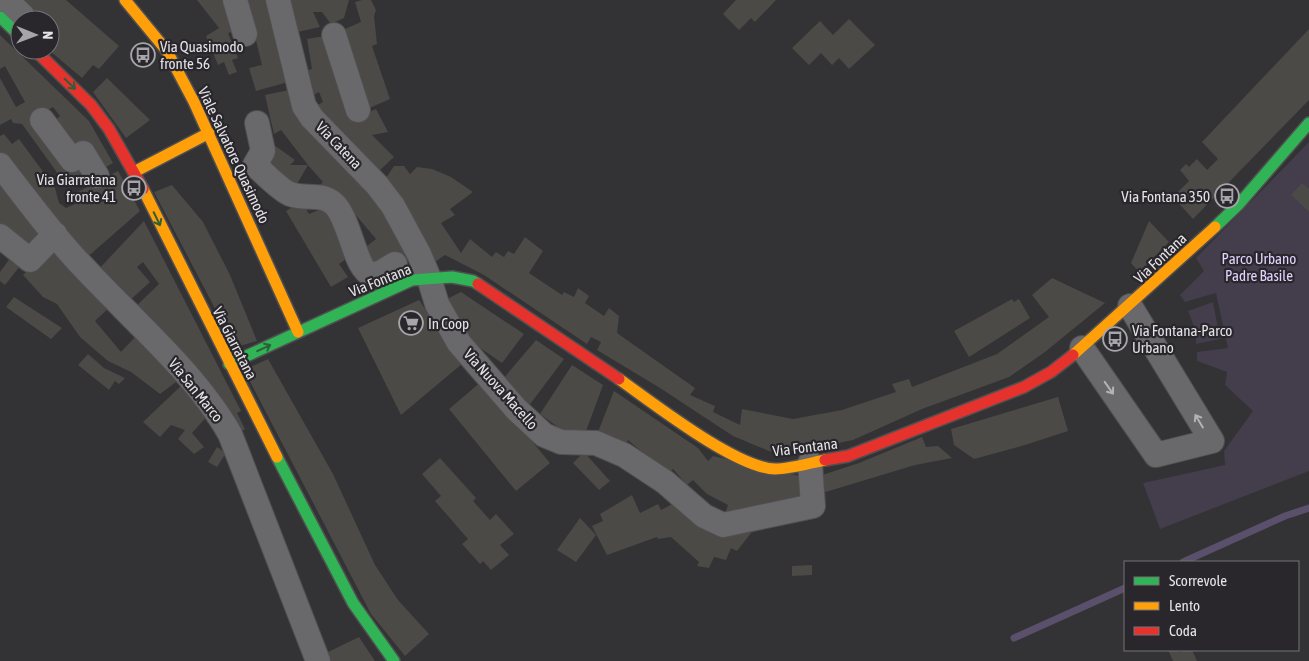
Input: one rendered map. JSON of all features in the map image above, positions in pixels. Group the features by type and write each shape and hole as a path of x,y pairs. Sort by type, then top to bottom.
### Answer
{"street":[{"name":"Viale Salvatore Quasimodo","path":"125,0 167,51 209,133 298,332"},
{"path":"235,0 245,34"},
{"name":"Via Catena","path":"278,0 304,106 338,146 378,185 393,206 413,241 429,278"},
{"path":"334,35 358,110"},
{"name":"Via Giarratana","path":"45,60 91,105 109,129 134,172 229,364 353,603 394,661"},
{"path":"42,120 72,160 83,153 97,176"},
{"path":"257,123 263,151 255,165 290,194 322,196 334,204 348,225 354,252 367,272 377,274 395,264"},
{"name":"Via Fontana","path":"229,364 412,280 452,278 473,281 720,448 744,460 775,469 848,456 1024,387 1051,372 1130,306 1239,204 1309,123"},
{"path":"134,172 209,133"},
{"name":"Via San Marco","path":"0,165 85,270 148,334 216,410 230,434 318,661"},
{"path":"0,236 30,260 54,234"},
{"name":"Via Nuova Macello","path":"429,278 437,304 459,343 516,410 544,435 562,442 596,443 624,455 665,482 704,516 723,526 813,506 810,464"},
{"path":"1082,348 1156,455 1212,441 1130,306"}],"green space":[{"name":"Parco Urbano Padre Basile","path":"1309,142 1309,471 1160,529 1143,483 1225,465 1224,451 1253,411 1225,385 1227,372 1197,361 1197,352 1228,348 1216,293 1185,302 1180,295 1204,271 1196,258"},
{"path":"1213,302 1220,339 1196,344 1196,332 1188,311"}],"building":[{"path":"15,0 66,0 119,46 99,69 93,65 82,78 60,59 60,10 26,10"},
{"path":"197,0 231,0 240,30 228,33 238,58 232,60 237,72 229,75 224,62 218,65 206,36 219,28"},
{"path":"246,0 271,0 288,82 256,91 249,68 262,65"},
{"path":"286,0 349,0 344,18 331,24 322,12 313,12 320,27 293,33"},
{"path":"371,0 376,10 374,16 377,44 372,46 390,99 365,110 338,32 361,22 355,2"},
{"path":"736,0 776,0 755,22 751,18 739,30 723,14"},
{"path":"849,19 875,45 849,69 839,58 832,65 821,53 809,65 792,48 820,21 833,35"},
{"path":"1309,29 1309,100 1193,219 1173,197 1189,181 1180,170 1186,164 1189,167 1197,159 1207,170 1218,159 1202,142"},
{"path":"0,35 10,45 10,60 26,60 89,121 113,163 99,171 72,155 51,124 60,116 53,107 32,119 89,173 66,185 22,124 13,123 11,119 0,125 0,78 16,107 25,102 5,66 0,69"},
{"path":"330,35 335,78 340,95 349,114 357,117 376,109 388,132 372,135 394,157 379,171 314,107 323,102 319,92 310,97 302,72 312,69 307,39"},
{"path":"107,78 150,120 126,138 93,92"},
{"path":"289,90 292,109 390,210 407,254 370,270 358,253 376,239 338,194 317,188 323,182 281,130 274,134 265,95"},
{"path":"4,134 12,144 19,139 55,188 59,203 66,208 75,204 72,195 118,171 140,211 84,260 0,155 0,136"},
{"path":"274,145 295,160 290,165 308,165 293,191 259,163"},
{"path":"394,166 404,166 410,174 417,167 432,169 451,177 473,192 450,209 455,215 441,223 461,253 470,239 492,257 496,252 504,257 508,251 514,254 525,237 543,251 529,273 562,295 564,292 574,297 578,288 589,296 585,303 604,316 609,308 619,316 617,333 695,388 690,395 715,406 713,412 740,425 742,409 793,419 842,410 896,392 892,384 909,379 912,387 997,354 1049,317 1032,295 1052,278 1105,303 1045,352 1009,377 922,409 853,440 786,454 769,451 733,436 660,388 597,350 601,342 591,337 587,344 484,275 445,255 435,262 384,181"},
{"path":"0,175 46,233 29,251 0,228"},
{"path":"1302,183 1309,189 1309,212 1291,195"},
{"path":"172,185 203,222 230,275 257,341 240,346 231,339 154,192"},
{"path":"302,201 309,214 324,208 352,255 339,264 348,277 331,287 286,211"},
{"path":"144,221 241,411 237,413 245,429 237,434 134,308 159,284 143,262 137,267 150,282 127,303 96,272"},
{"path":"1149,221 1169,242 1139,272 1131,263"},
{"path":"52,246 111,306 95,321 121,352 137,335 180,379 160,394 131,372 108,361 80,337 57,304 43,297 23,275"},
{"path":"14,253 24,261 5,285 0,281 0,272"},
{"path":"461,292 524,334 502,363 467,339 447,299"},
{"path":"14,297 62,328 51,339 6,307"},
{"path":"1012,299 1014,302 1019,299 1030,318 969,357 954,331"},
{"path":"419,300 463,363 401,415 358,328"},
{"path":"536,340 564,359 528,407 503,379"},
{"path":"88,354 104,368 125,378 119,384 115,381 109,390 78,365"},
{"path":"268,359 333,474 375,565 398,600 429,634 405,656 371,614 244,370"},
{"path":"572,365 603,385 585,434 562,430 540,414"},
{"path":"482,381 550,463 516,491 449,409"},
{"path":"183,384 210,413 192,433 204,447 194,454 178,439 185,430 171,425 160,437 143,422"},
{"path":"614,391 698,448 708,461 713,456 808,478 807,497 725,514 728,505 707,494 693,480 687,485 673,469 668,474 628,440 626,445 596,437"},
{"path":"1058,397 1068,431 974,459 954,445 951,429"},
{"path":"922,437 926,447 938,446 952,458 915,465 819,494 816,477 859,463"},
{"path":"217,447 226,453 217,467 208,462"},
{"path":"584,452 610,481 599,490 573,463"},
{"path":"440,458 476,498 473,501 490,520 496,514 514,534 500,545 509,555 491,570 483,561 480,564 462,544 468,539 435,501 441,496 422,474"},
{"path":"632,495 640,513 658,504 661,510 674,503 755,528 737,551 731,548 726,560 714,557 709,568 697,566 699,562 671,537 658,539 657,537 607,555 592,526 603,521 600,514"},
{"path":"580,518 596,535 576,562 557,550"},
{"path":"812,565 812,575 792,576 792,566"},
{"path":"359,637 375,661 329,661 324,654"},
{"path":"1168,651 1192,651 1197,661 1173,661"}],"waterway":[{"path":"1185,561 1285,516 1309,508"},
{"path":"1014,638 1124,588"}],"traffic: fast":[{"path":"0,17 10,26"},
{"path":"1215,227 1239,204 1309,123"},
{"path":"229,364 412,280 452,277 473,281 478,284"},
{"path":"277,457 353,603 394,661"}],"traffic: slow":[{"path":"125,0 167,51 194,102 298,332"},
{"path":"134,172 209,133"},
{"path":"143,189 277,457"},
{"path":"1073,355 1215,227"},
{"path":"619,379 695,433 739,458 758,466 781,469 825,460"}],"traffic: jam":[{"path":"45,60 91,105 109,129 143,189"},
{"path":"478,284 619,379"},
{"path":"825,460 848,456 1024,387 1051,372 1073,355"}],"place":[{"name":"Via Quasimodo fronte 56","path":"143,55"},
{"name":"Via Giarratana fronte 41","path":"134,188"},
{"name":"Via Fontana 350","path":"1227,196"},
{"name":"In Coop","path":"411,323"},
{"name":"Via Fontana-Parco Urbano","path":"1115,339"}]}
